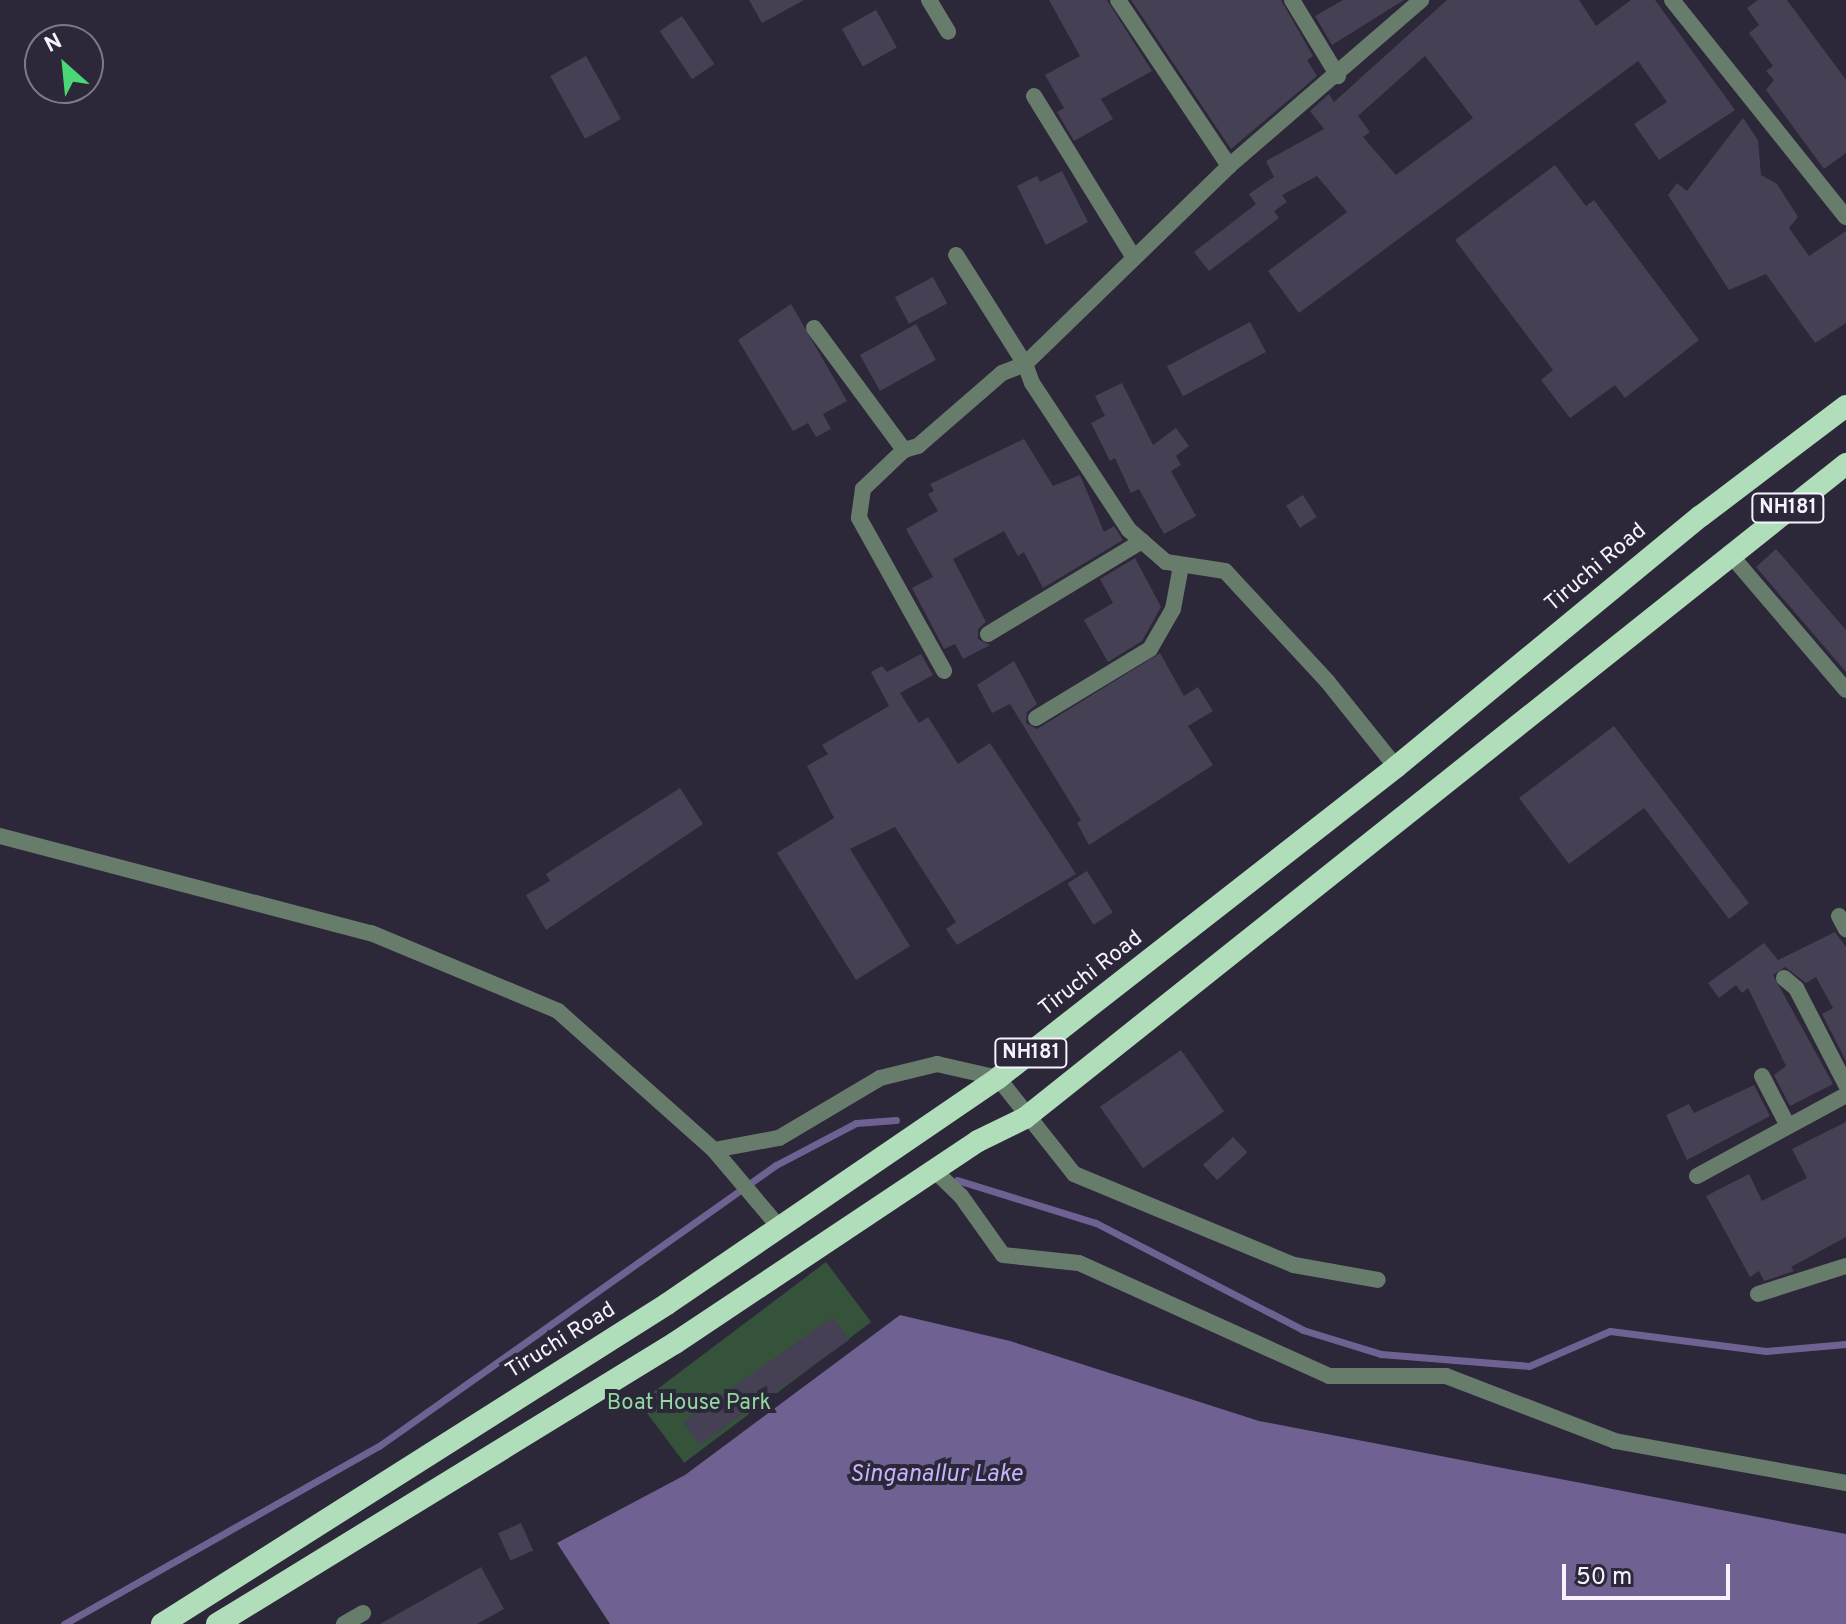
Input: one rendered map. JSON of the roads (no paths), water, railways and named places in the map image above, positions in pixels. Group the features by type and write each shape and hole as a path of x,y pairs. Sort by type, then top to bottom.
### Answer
{"highway":[{"name":"Tiruchi Road","path":"162,1624 780,1228 998,1078 1396,767 1701,516 1846,406"},
{"name":"NH181","path":"217,1624 663,1351 934,1170 1025,1118 1729,553 1846,464"}],"street":[{"path":"929,0 948,32"},
{"path":"1118,0 1229,166"},
{"path":"1292,0 1338,76"},
{"path":"944,671 859,518 863,489 904,450 918,446 1002,373 1025,364 1229,166 1338,76 1421,0"},
{"path":"1672,0 1846,217"},
{"path":"1034,96 1133,256"},
{"path":"956,255 1025,364 1032,383 1129,530 1166,562 1225,571 1327,681 1396,767"},
{"path":"814,328 904,450"},
{"path":"988,634 1142,541"},
{"path":"1729,553 1846,690"},
{"path":"1036,718 1150,649 1173,609 1181,566"},
{"path":"0,836 371,933 558,1011 714,1150 780,1228"},
{"path":"1784,978 1796,988 1846,1085"},
{"path":"714,1150 779,1138 880,1078 937,1064 998,1078 1025,1118 1074,1174 1294,1265 1378,1280"},
{"path":"1762,1076 1788,1126"},
{"path":"1697,1176 1846,1095"},
{"path":"934,1170 961,1196 1003,1255 1079,1263 1329,1376 1446,1376 1615,1441 1846,1483"},
{"path":"1758,1294 1846,1266"},
{"path":"344,1624 363,1613"}],"water":[{"name":"Singanallur Lake","path":"900,1315 1010,1341 1259,1421 1846,1534 1846,1624 610,1624 557,1543 685,1475"}],"waterway":[{"path":"64,1624 379,1446 776,1165 856,1123 896,1120"},
{"path":"957,1180 1096,1223 1303,1330 1381,1354 1529,1366 1610,1331 1766,1351 1846,1344"}],"park label":[{"name":"Boat House Park","path":"689,1404"}]}
